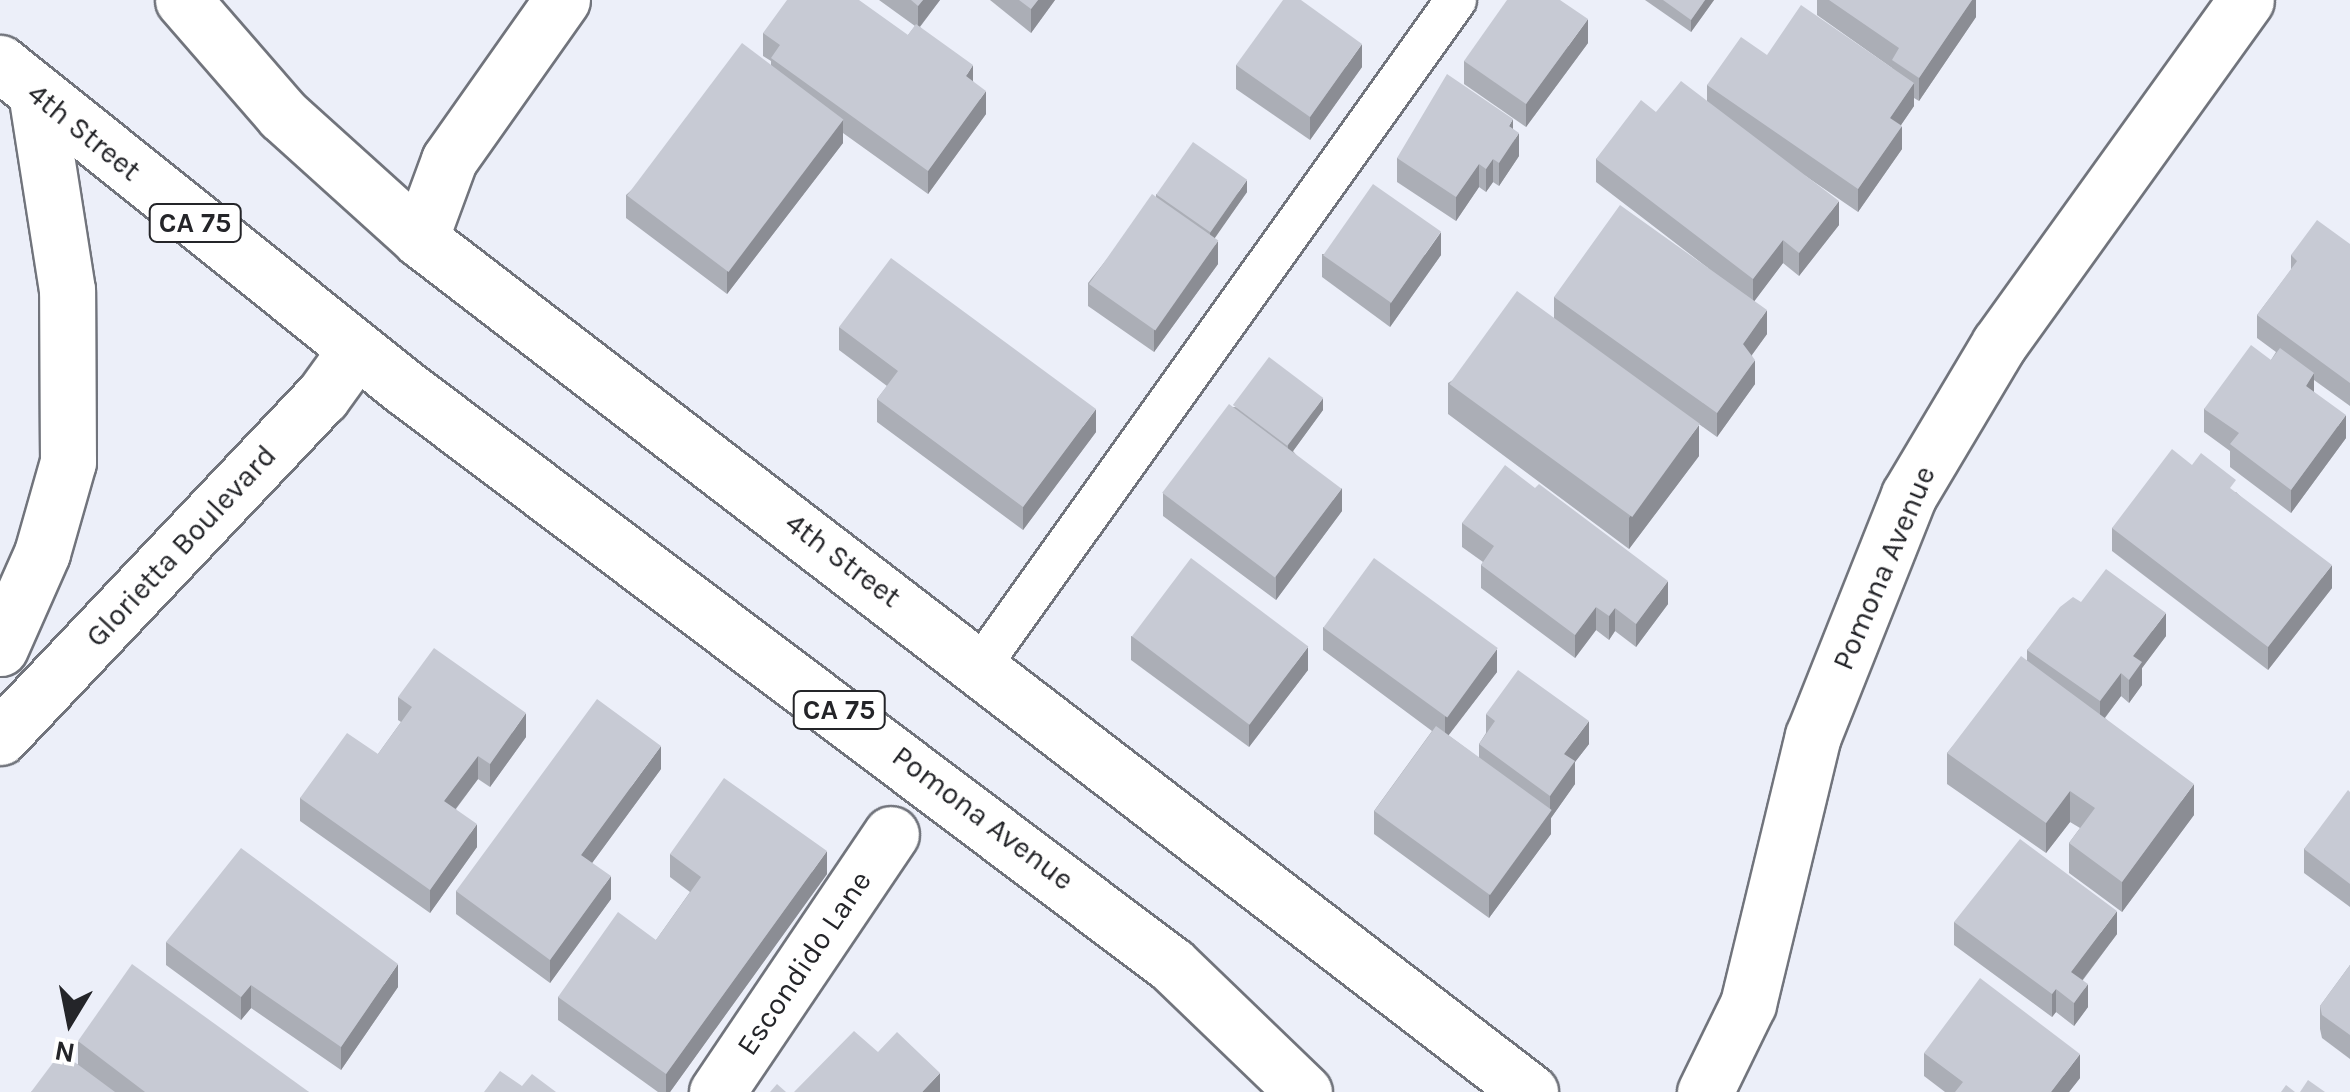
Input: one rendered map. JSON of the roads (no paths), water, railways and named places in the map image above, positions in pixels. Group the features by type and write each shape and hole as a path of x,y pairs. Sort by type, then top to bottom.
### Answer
{"main road":[{"name":"4th Street","path":"182,0 283,115 420,239 981,666 1530,1092"},
{"path":"420,239 449,160 562,0"},
{"name":"Pomona Avenue","path":"1705,1092 1748,1004 1812,736 1909,495 2000,344 2246,0"},
{"name":"4th Street","path":"18,78 356,350"},
{"path":"0,648 42,553 68,462 68,290 18,78"},
{"name":"Pomona Avenue","path":"356,350 1010,837 1172,965 1304,1092"},
{"name":"Glorietta Boulevard","path":"0,737 322,396 356,350"},
{"name":"Escondido Lane","path":"717,1092 891,834"}],"lane":[{"path":"981,666 1456,0"}]}
